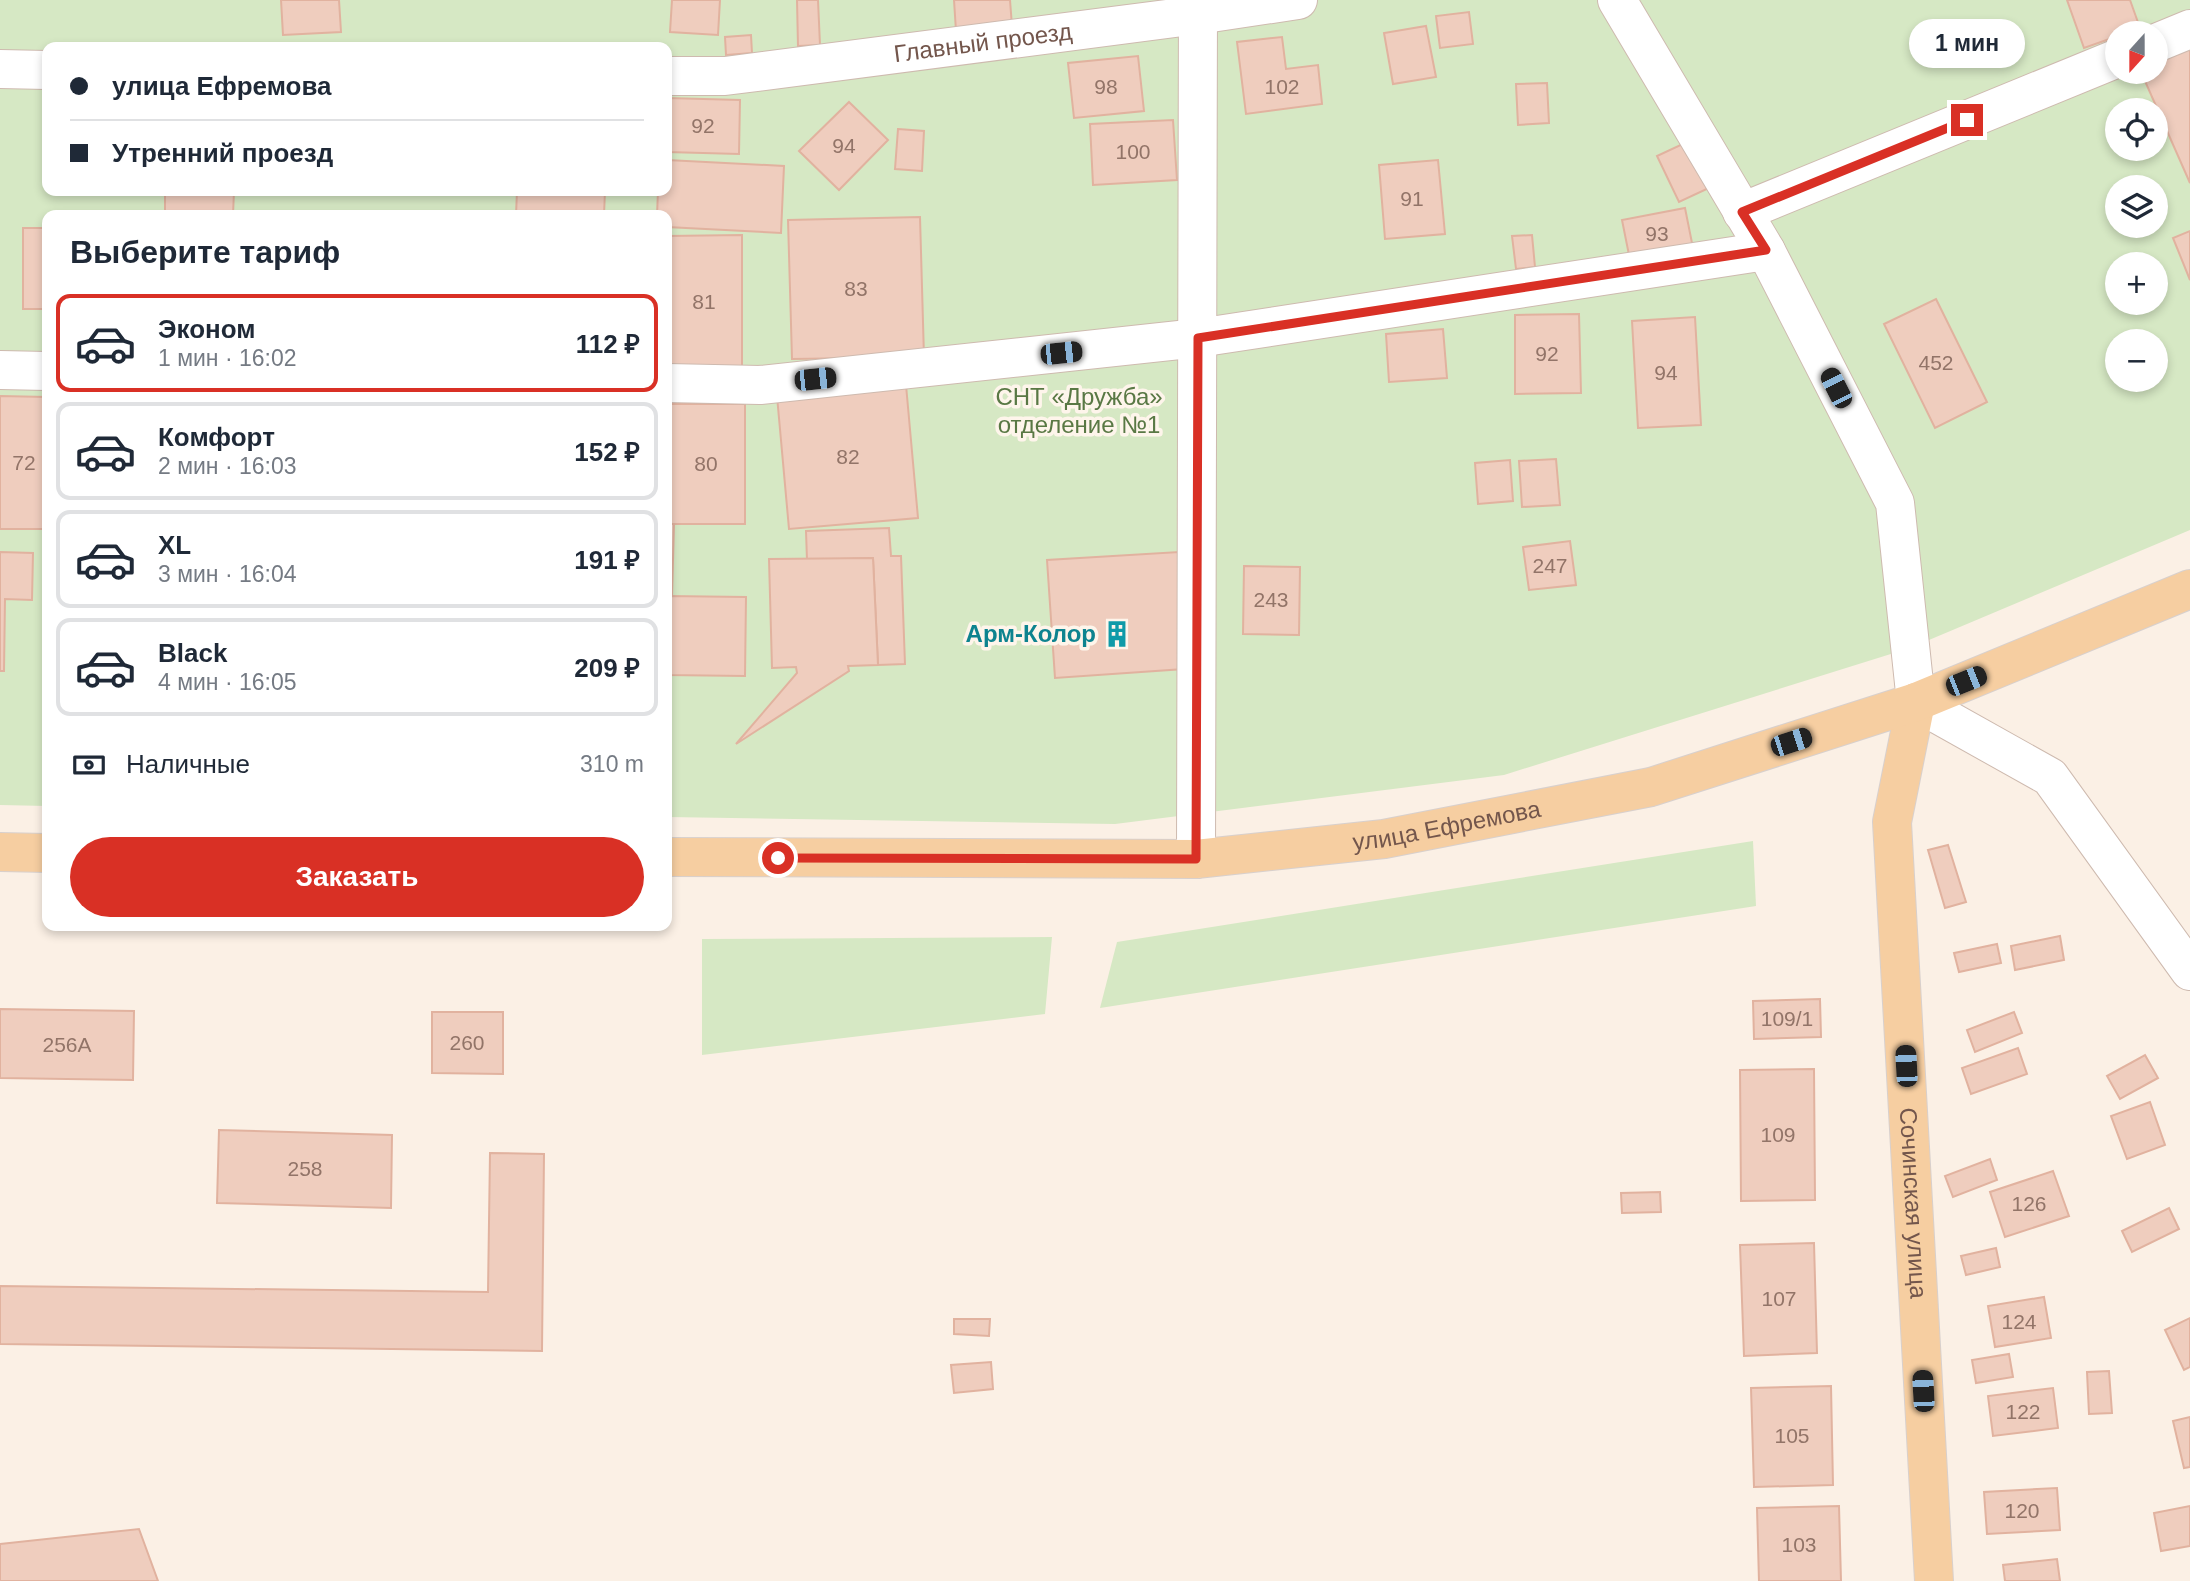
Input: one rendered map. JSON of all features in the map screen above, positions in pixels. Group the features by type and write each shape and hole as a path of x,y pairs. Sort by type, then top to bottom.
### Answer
{"main road":[{"name":"улица Ефремова","path":"672,857 1196,859 1384,839 1651,787 1916,702 2190,589"},
{"name":"Сочинская улица","path":"1916,702 1892,822 1934,1581"},
{"path":"0,852 42,853"}],"street":[{"name":"Главный проезд","path":"672,76 725,75 1198,8 1298,0"},
{"path":"1617,0 1766,250 1895,503 1916,702 2050,777 2190,971"},
{"path":"1196,859 1198,8"},
{"path":"2168,38 2190,29"},
{"path":"1742,212 2105,63"},
{"path":"0,69 42,71"},
{"path":"672,383 760,385 1198,338 1766,250"},
{"path":"0,370 42,371"}],"green space":[{"name":"СНТ «Дружба» отделение №1","path":"0,0 2190,0 2190,530 1910,648 1504,775 1115,824 672,817 672,210 42,210 42,806 0,805"},
{"path":"1753,841 1756,906 1100,1008 1117,942"},
{"path":"1052,937 1045,1014 702,1055 702,939"}],"building":[{"path":"281,0 339,0 341,32 283,35"},
{"path":"672,0 720,0 718,35 670,32"},
{"path":"797,0 818,0 820,45 798,46"},
{"path":"954,0 1010,0 1012,26 956,31"},
{"path":"2067,0 2130,0 2138,21 2105,21 2105,41 2084,48"},
{"path":"1469,12 1473,44 1440,48 1436,16"},
{"path":"1426,26 1436,77 1393,84 1384,33"},
{"path":"751,35 752,53 726,55 725,37"},
{"path":"1282,37 1286,69 1318,65 1322,104 1246,114 1237,42"},
{"path":"2190,43 2190,183 2168,133 2168,98 2152,98 2146,84 2168,84 2168,53"},
{"path":"1138,56 1144,111 1074,118 1068,63"},
{"path":"1547,83 1549,123 1518,125 1516,84"},
{"path":"672,98 740,100 739,154 672,152"},
{"path":"849,102 888,140 839,190 799,151"},
{"path":"1173,120 1177,180 1093,185 1090,124"},
{"path":"898,129 924,131 922,171 895,169"},
{"path":"1689,141 1711,187 1679,202 1657,156"},
{"path":"672,160 784,166 781,233 672,227 672,210 657,210 658,196 672,196"},
{"path":"1438,160 1445,234 1385,239 1379,165"},
{"path":"165,196 234,196 233,210 165,210"},
{"path":"517,196 605,196 604,210 516,210"},
{"path":"1685,208 1693,248 1630,260 1622,220"},
{"path":"920,217 924,357 792,359 788,220"},
{"path":"23,228 42,228 42,309 23,309"},
{"path":"2190,231 2190,280 2173,238"},
{"path":"742,235 742,368 672,369 672,236"},
{"path":"1532,235 1535,267 1516,269 1512,236"},
{"path":"1936,299 1987,402 1935,428 1884,324"},
{"path":"1579,314 1581,393 1515,394 1515,315"},
{"path":"1695,317 1701,425 1638,428 1632,321"},
{"path":"1443,329 1447,378 1389,382 1386,334"},
{"path":"906,385 918,518 789,529 777,396"},
{"path":"0,396 42,397 42,529 0,529"},
{"path":"672,404 745,404 745,524 672,524"},
{"path":"1556,459 1560,505 1522,507 1519,461"},
{"path":"1510,460 1513,501 1478,504 1475,463"},
{"path":"672,524 674,524 672,596"},
{"path":"889,528 891,556 901,556 905,664 878,665 873,558 807,560 806,531"},
{"path":"1570,541 1576,585 1529,590 1523,547"},
{"path":"0,552 33,553 32,600 5,599 4,671 0,671"},
{"name":"Арм-Колор","path":"1179,552 1184,669 1055,678 1047,560"},
{"path":"873,558 878,665 848,666 849,671 736,744 797,673 796,667 772,668 769,559"},
{"path":"1244,566 1300,567 1299,635 1243,634"},
{"path":"672,596 746,597 745,676 672,675"},
{"path":"1948,845 1966,902 1945,908 1928,850"},
{"path":"2060,936 2064,960 2015,970 2011,946"},
{"path":"1997,944 2001,963 1959,972 1954,953"},
{"path":"1820,999 1821,1037 1754,1039 1753,1001"},
{"path":"0,1009 134,1011 133,1080 0,1078"},
{"path":"432,1012 503,1012 503,1074 432,1073"},
{"path":"2014,1012 2022,1033 1975,1052 1967,1030"},
{"path":"2018,1048 2027,1074 1971,1094 1962,1068"},
{"path":"2145,1055 2158,1078 2120,1099 2107,1076"},
{"path":"1814,1069 1815,1200 1741,1201 1740,1070"},
{"path":"2150,1102 2165,1145 2127,1159 2111,1116"},
{"path":"219,1130 392,1135 391,1208 217,1203"},
{"path":"490,1153 544,1154 542,1351 0,1344 0,1286 488,1292"},
{"path":"1990,1159 1997,1180 1953,1197 1945,1176"},
{"path":"2053,1171 2069,1216 2005,1237 1990,1192"},
{"path":"1660,1192 1661,1212 1622,1213 1621,1193"},
{"path":"2169,1208 2179,1229 2132,1252 2122,1231"},
{"path":"1814,1243 1817,1353 1744,1356 1740,1245"},
{"path":"1996,1248 2000,1267 1966,1275 1961,1256"},
{"path":"2044,1297 2051,1338 1995,1347 1988,1306"},
{"path":"2190,1318 2190,1367 2184,1370 2165,1330"},
{"path":"954,1319 990,1319 989,1336 954,1334"},
{"path":"2009,1354 2013,1377 1976,1383 1972,1360"},
{"path":"991,1362 993,1389 954,1393 951,1365"},
{"path":"2109,1371 2112,1413 2089,1414 2087,1372"},
{"path":"1831,1386 1833,1485 1754,1487 1751,1388"},
{"path":"2053,1388 2058,1428 1993,1436 1988,1396"},
{"path":"2190,1417 2190,1467 2184,1468 2173,1421"},
{"path":"2057,1488 2060,1530 1987,1534 1984,1492"},
{"path":"1839,1506 1841,1581 1759,1581 1757,1508"},
{"path":"2190,1506 2190,1546 2161,1551 2154,1513"},
{"path":"139,1529 158,1581 0,1581 0,1544"},
{"path":"2057,1559 2060,1581 2005,1581 2003,1565"}],"place":[{"name":"Арм-Колор","path":"1117,634"}],"route":[{"path":"778,858 1196,859 1198,338 1766,250 1742,212 1967,120"}]}
